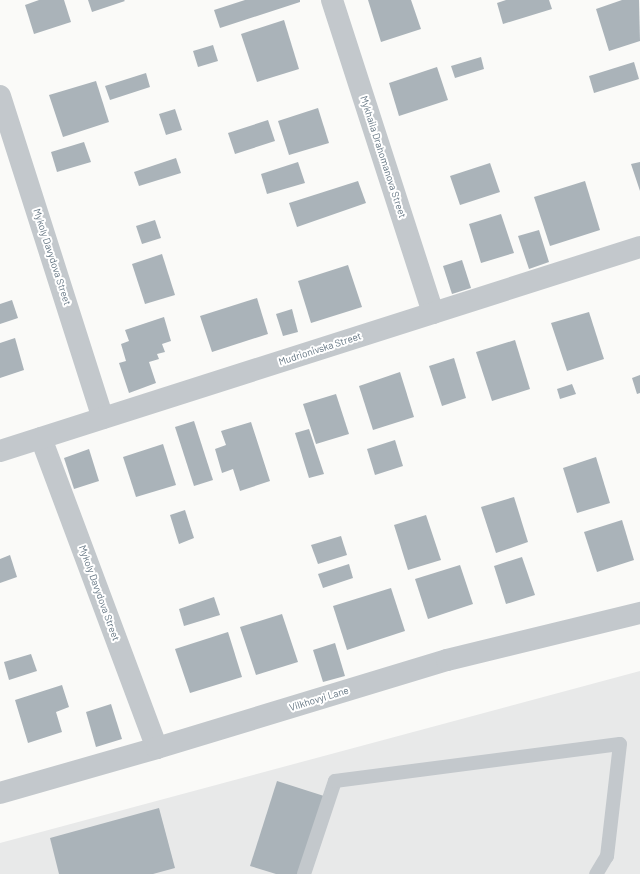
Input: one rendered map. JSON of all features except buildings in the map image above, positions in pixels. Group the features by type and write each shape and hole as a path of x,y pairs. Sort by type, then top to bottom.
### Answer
{"street":[{"name":"Mykhaila Drahomanova Street","path":"332,0 433,313"},
{"name":"Mykoly Davydova Street","path":"0,96 103,418"},
{"name":"Mudrionivska Street","path":"0,451 640,247"},
{"name":"Mykoly Davydova Street","path":"41,438 156,748"},
{"name":"Vilkhovyi Lane","path":"0,793 156,748 447,660 640,613"}],"lane":[{"path":"304,874 335,781 620,744 607,856 596,874"}],"shaded area":[{"path":"640,671 640,874 0,874 0,843"}]}
